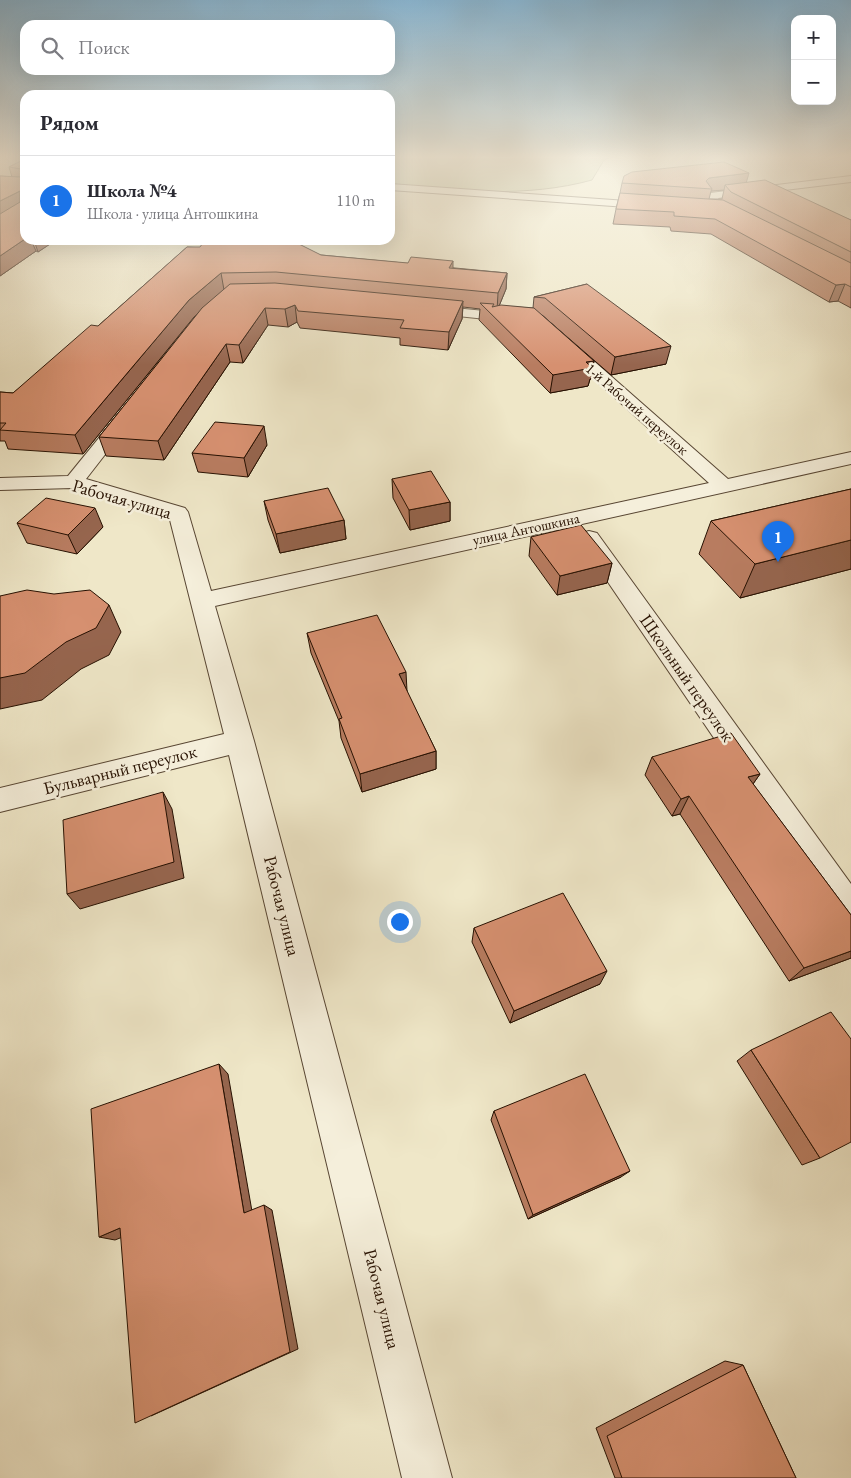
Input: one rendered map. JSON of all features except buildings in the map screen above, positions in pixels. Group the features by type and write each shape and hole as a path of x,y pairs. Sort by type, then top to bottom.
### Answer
{"street":[{"path":"412,308 528,319"},
{"name":"1-й Рабочий переулок","path":"552,333 724,486"},
{"path":"74,482 134,406"},
{"name":"улица Антошкина","path":"201,601 851,458"},
{"name":"Рабочая улица","path":"0,484 74,482 178,512 240,741 428,1478"},
{"name":"Школьный переулок","path":"576,518 851,911"},
{"name":"Бульварный переулок","path":"0,800 240,741"}],"place":[{"name":"Школа №4","path":"778,562"}]}
